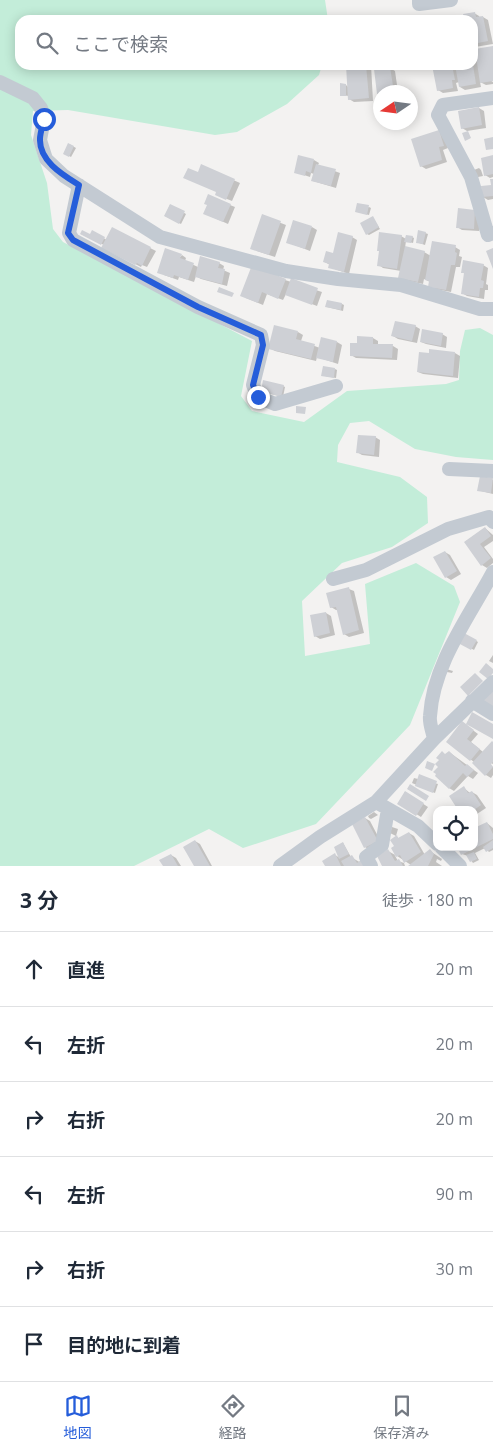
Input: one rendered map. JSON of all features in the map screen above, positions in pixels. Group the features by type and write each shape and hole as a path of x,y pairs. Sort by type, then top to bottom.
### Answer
{"street":[{"path":"419,0 419,4 451,0"},
{"path":"0,82 33,98 41,108 44,119 40,140 46,159 64,176 160,237 286,271 338,280 401,285 480,309 493,309"},
{"path":"493,98 443,105 438,115 471,177 488,235 493,233"},
{"path":"79,185 68,233 73,240 198,307 261,335 263,345 253,385 258,397 275,404 336,386"},
{"path":"449,469 493,471"},
{"path":"333,579 366,570 448,528 489,517 493,522"},
{"path":"434,739 429,719 434,686 452,647 493,572"},
{"path":"280,866 320,837 382,806 434,739 493,682"},
{"path":"472,702 493,714"},
{"path":"382,806 418,826 433,840"},
{"path":"371,866 366,857 382,845 382,806"},
{"path":"444,851 460,866"}],"green space":[{"path":"0,0 325,0 327,15 15,15 15,70 320,70 319,75 287,104 237,132 215,135 68,110 33,111 31,135 47,183 53,229 63,242 252,341 241,396 252,411 304,422 347,391 446,384 459,380 460,351 465,330 480,328 493,335 493,460 456,457 415,449 369,421 350,423 338,445 337,462 400,477 427,497 428,523 392,547 342,563 302,601 305,656 370,644 365,584 416,563 454,586 460,602 410,725 316,824 243,848 209,829 134,866 0,866"}],"building":[{"path":"475,12 476,15 463,15"},
{"path":"483,16 488,41 478,43 478,17"},
{"path":"493,46 493,81 480,83 478,48"},
{"path":"346,70 366,70 369,98 348,100"},
{"path":"374,70 390,70 393,85 376,85"},
{"path":"433,70 453,70 455,80 452,80 453,88 437,91"},
{"path":"456,70 474,70 476,84 459,87"},
{"path":"340,83 346,84 346,96 340,96"},
{"path":"479,107 482,125 461,129 458,111"},
{"path":"439,130 444,146 439,147 442,160 420,167 411,139"},
{"path":"468,131 471,138 465,141 462,133"},
{"path":"493,137 493,149 486,150 484,139"},
{"path":"68,143 74,146 69,157 63,154"},
{"path":"298,155 314,159 311,173 306,171 305,176 294,173"},
{"path":"493,155 493,174 484,176 481,158"},
{"path":"201,164 235,179 226,200 215,195 216,192 183,178 188,168 198,172"},
{"path":"316,164 336,169 331,186 311,181"},
{"path":"490,179 493,179 493,196 482,197 481,186 491,185"},
{"path":"208,194 231,204 223,222 203,214 207,205 204,204"},
{"path":"357,203 369,205 367,215 355,212"},
{"path":"170,204 185,211 179,224 164,216"},
{"path":"458,208 475,210 474,229 456,228"},
{"path":"262,214 281,221 269,255 250,249"},
{"path":"373,216 379,227 366,235 360,223"},
{"path":"293,220 312,226 305,249 286,243"},
{"path":"112,227 151,247 142,266 137,263 135,265 101,248"},
{"path":"82,230 90,234 92,230 105,237 101,245 80,234"},
{"path":"418,230 426,232 423,244 416,243"},
{"path":"338,232 353,236 344,272 328,268 329,264 323,262 326,251 333,253"},
{"path":"379,232 402,235 397,269 377,266"},
{"path":"406,235 413,236 411,243 404,242"},
{"path":"432,241 456,245 455,265 451,265 446,290 428,287 429,281 425,280"},
{"path":"405,246 425,251 418,282 398,278"},
{"path":"165,248 182,254 180,258 194,263 188,280 174,275 173,278 157,273"},
{"path":"493,248 493,269 486,251"},
{"path":"200,256 220,262 218,268 225,269 222,284 195,277"},
{"path":"463,260 484,264 481,280 484,281 483,288 480,288 479,297 461,294 464,273 461,273"},
{"path":"252,265 286,279 278,299 262,292 258,303 240,296"},
{"path":"291,278 318,288 312,305 285,295"},
{"path":"219,287 234,293 232,297 217,292"},
{"path":"327,300 342,303 341,310 325,307"},
{"path":"395,321 416,325 412,341 391,336"},
{"path":"274,325 298,331 296,339 315,344 311,359 268,349"},
{"path":"422,329 443,333 441,346 420,342"},
{"path":"357,336 373,337 373,344 393,344 392,358 350,356 350,343 357,343"},
{"path":"321,337 337,341 333,362 316,358"},
{"path":"429,349 455,352 453,376 417,372 419,352 429,353"},
{"path":"323,366 335,368 334,378 321,376"},
{"path":"263,380 284,385 281,397 261,391"},
{"path":"296,406 306,407 305,414 296,413"},
{"path":"358,435 376,436 374,455 356,453"},
{"path":"480,476 493,478 491,493 477,491"},
{"path":"485,527 491,536 480,544 491,558 481,566 464,542"},
{"path":"445,551 457,571 445,578 433,557"},
{"path":"349,587 359,630 343,635 336,607 330,608 326,593"},
{"path":"326,612 330,633 314,637 310,615"},
{"path":"464,633 477,640 471,650 458,643"},
{"path":"486,663 493,669 493,673 488,679 479,672"},
{"path":"475,673 483,681 468,696 460,687"},
{"path":"493,688 493,708 482,702"},
{"path":"472,712 493,724 493,739 466,724"},
{"path":"462,721 474,730 467,739 480,749 470,761 446,742"},
{"path":"492,741 493,762 491,764 493,767 485,776 472,763"},
{"path":"442,751 445,754 449,751 465,766 467,764 474,770 467,777 463,773 449,789 433,772 438,767 435,764 439,760 436,758"},
{"path":"427,761 435,764 432,771 425,768"},
{"path":"419,774 437,781 433,793 415,786"},
{"path":"410,784 429,796 426,801 407,789"},
{"path":"464,786 468,793 472,791 481,805 478,807 455,806 449,796"},
{"path":"405,791 424,803 416,816 397,804"},
{"path":"365,817 378,841 364,848 352,824"},
{"path":"487,822 493,834 493,839 478,846 478,826"},
{"path":"409,832 421,852 404,863 400,855 396,857 391,848 394,846 390,840 397,835 398,838"},
{"path":"195,840 210,866 194,866 183,847"},
{"path":"493,840 493,848 486,852 483,847"},
{"path":"343,842 349,854 339,859 334,847"},
{"path":"388,849 395,861 399,859 403,866 382,866 377,856"},
{"path":"430,849 434,854 428,866 408,866"},
{"path":"459,851 469,851 461,855"},
{"path":"474,852 477,859 470,862 466,855"},
{"path":"335,853 341,866 325,866 322,861"},
{"path":"171,854 178,866 163,866 159,860"},
{"path":"352,855 357,863 361,860 364,866 344,866 341,861"}],"route":[{"path":"44,119 40,140 46,159 64,176 79,185 68,233 73,240 198,307 261,335 263,345 253,385 258,397"}]}
